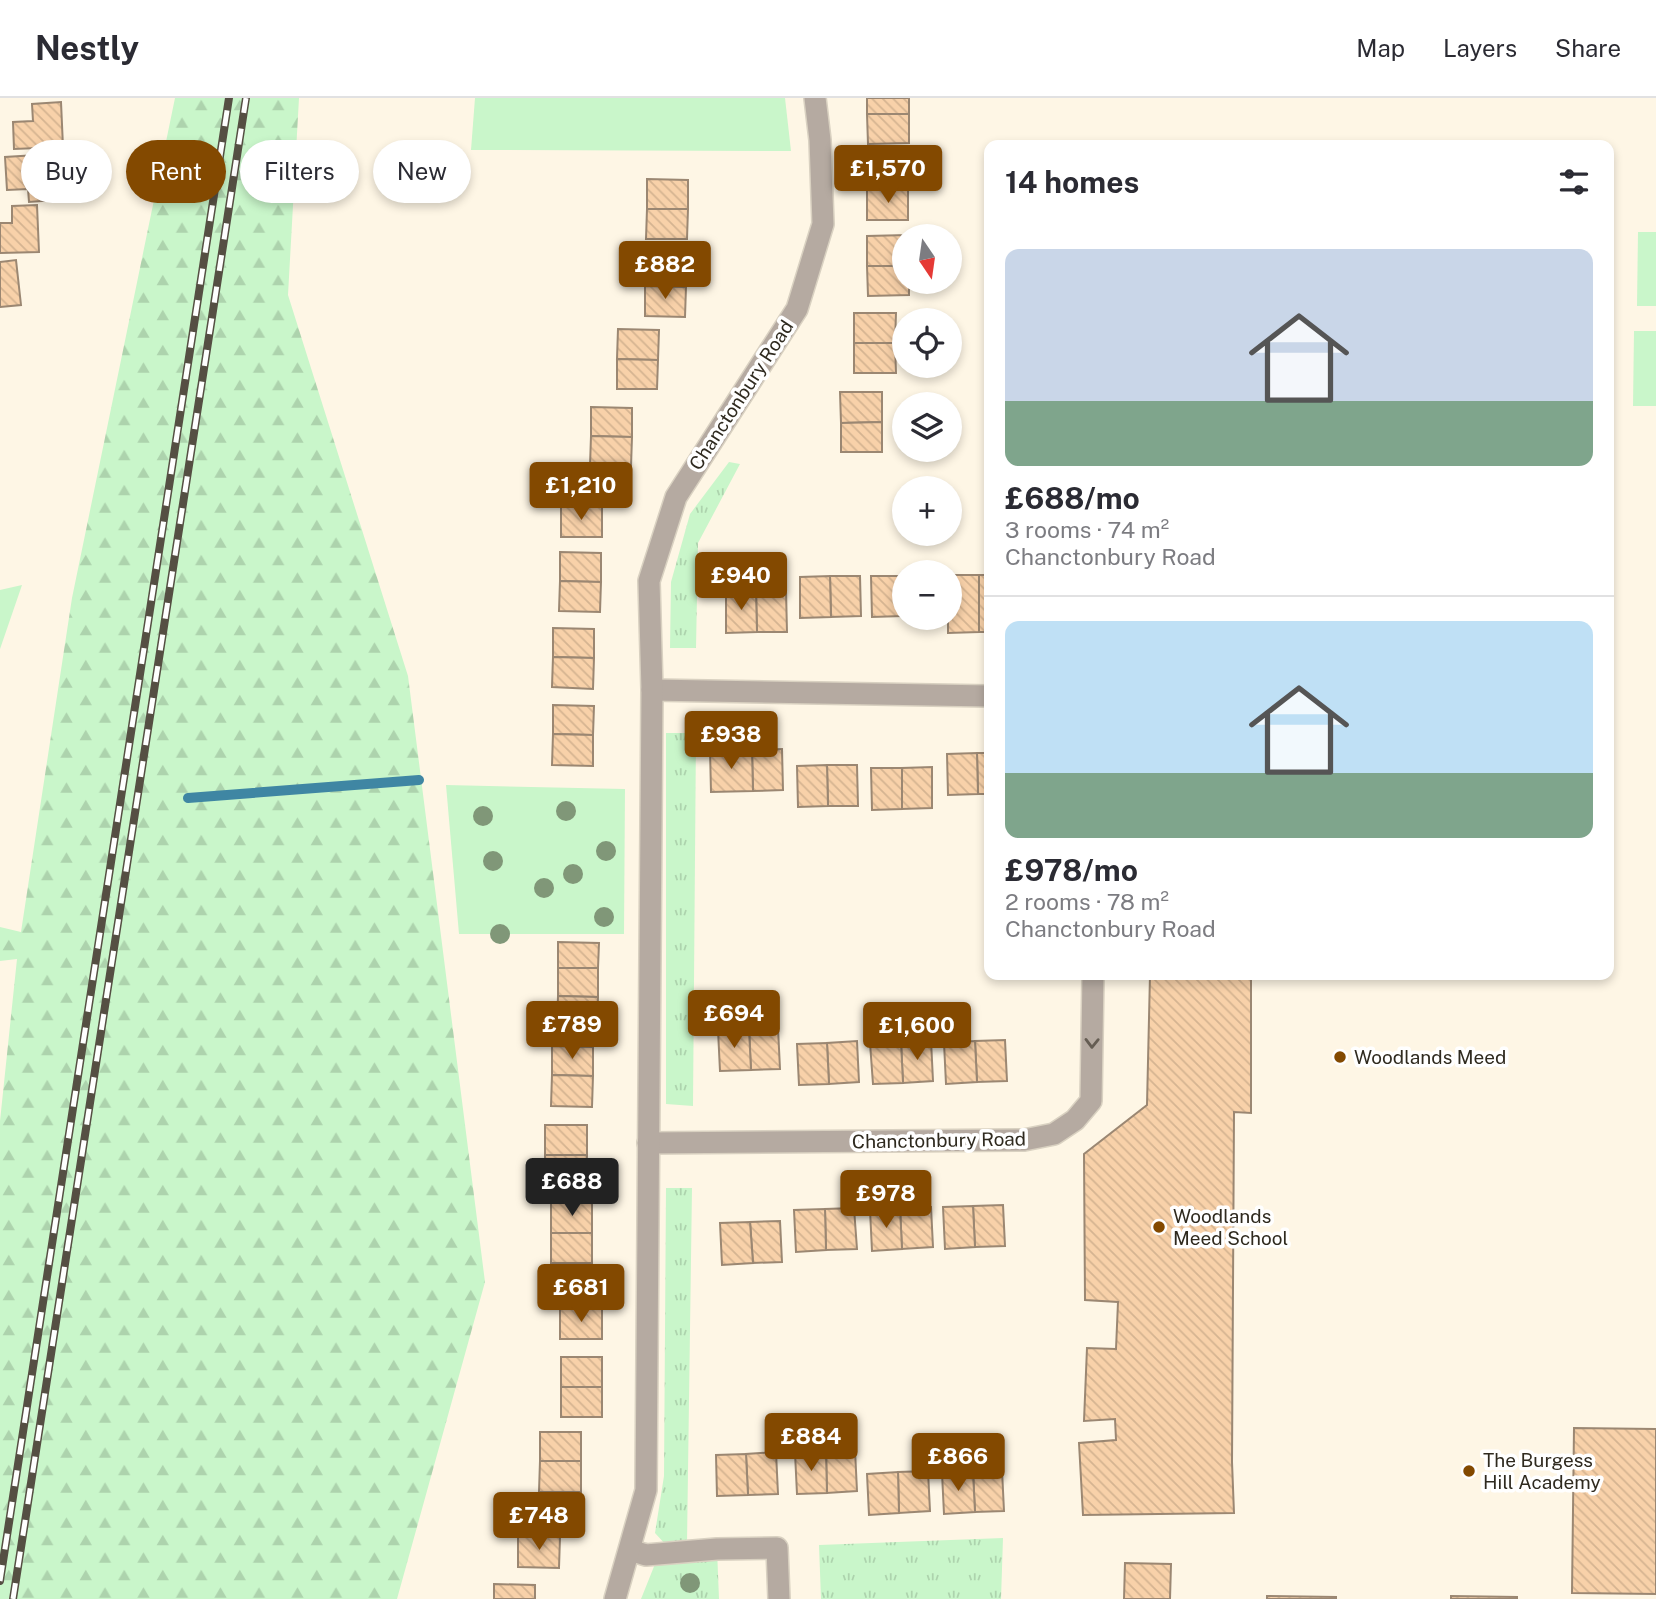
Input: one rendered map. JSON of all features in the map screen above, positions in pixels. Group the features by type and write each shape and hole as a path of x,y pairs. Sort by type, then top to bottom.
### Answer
{"street":[{"name":"Chanctonbury Road","path":"615,1599 646,1490 652,690 649,581 676,497 797,309 823,223 820,140 815,98"},
{"path":"652,690 984,696"},
{"name":"Chanctonbury Road","path":"648,1143 1024,1140 1054,1135 1075,1120 1091,1101 1093,980"},
{"path":"630,1550 646,1555 777,1548 779,1599"}],"green space":[{"path":"175,98 299,98 297,140 240,140 240,203 293,203 288,295 408,676 485,1282 397,1599 0,1599 0,1121 17,959 0,961 0,927 21,932 72,598 153,203 226,203 226,140 166,140"},
{"path":"475,98 785,98 791,151 471,150"},
{"path":"1638,232 1656,232 1656,306 1637,306"},
{"path":"1634,331 1656,331 1656,406 1633,406"},
{"path":"729,462 740,464 698,543 696,648 670,648 671,582 690,514"},
{"path":"22,585 0,649 0,590"},
{"path":"666,733 696,733 693,1106 666,1104"},
{"path":"446,785 625,789 624,934 459,934"},
{"path":"666,1188 692,1188 687,1544 666,1545 655,1533 664,1476"},
{"path":"1003,1538 1001,1599 821,1599 819,1545"},
{"path":"717,1549 719,1599 641,1599 655,1564"}],"building":[{"path":"867,98 909,98 909,114 867,114"},
{"path":"61,102 63,140 21,140 21,149 14,149 13,122 33,121 32,104"},
{"path":"867,114 909,114 909,143 868,144"},
{"path":"21,156 21,189 7,190 5,157"},
{"path":"908,159 908,190 867,190 867,160"},
{"path":"647,179 688,180 688,209 647,209"},
{"path":"867,190 908,190 908,220 867,220"},
{"path":"37,205 39,252 0,253 0,223 12,223 12,206"},
{"path":"647,209 688,209 687,239 646,239"},
{"path":"892,235 892,266 867,266 867,236"},
{"path":"646,257 687,257 686,287 645,286"},
{"path":"16,260 21,305 0,307 0,262"},
{"path":"867,266 892,266 892,294 909,294 909,295 868,296"},
{"path":"645,286 686,287 685,317 645,316"},
{"path":"854,313 892,313 892,343 854,343"},
{"path":"618,329 659,330 658,360 617,359"},
{"path":"854,343 892,343 892,373 854,373"},
{"path":"617,359 658,360 657,389 617,389"},
{"path":"840,392 882,392 882,422 841,423"},
{"path":"591,407 632,408 632,437 591,436"},
{"path":"882,422 882,452 841,452 841,423"},
{"path":"591,436 632,437 631,467 590,466"},
{"path":"562,477 603,478 602,507 561,506"},
{"path":"561,506 602,507 602,537 561,537"},
{"path":"560,552 601,553 601,582 560,581"},
{"path":"962,575 979,575 979,632 948,633 948,630 962,630"},
{"path":"979,575 984,575 984,632 979,632"},
{"path":"830,576 860,576 861,616 831,617"},
{"path":"830,576 831,617 800,618 800,577"},
{"path":"871,576 892,576 892,616 872,617"},
{"path":"560,581 601,582 600,612 559,611"},
{"path":"786,590 787,632 757,632 756,591"},
{"path":"726,591 756,591 757,632 726,633"},
{"path":"553,628 594,629 594,658 553,657"},
{"path":"553,657 594,658 593,689 552,687"},
{"path":"553,705 594,706 593,735 553,734"},
{"path":"553,734 593,735 593,766 552,765"},
{"path":"782,749 783,790 753,791 752,750"},
{"path":"710,750 752,750 753,791 711,792"},
{"path":"977,753 984,753 984,794 978,794"},
{"path":"977,753 978,794 948,795 947,754"},
{"path":"827,765 857,765 858,806 828,806"},
{"path":"827,765 828,806 798,807 797,766"},
{"path":"932,767 932,808 902,809 902,768"},
{"path":"871,768 902,768 902,809 872,810"},
{"path":"558,942 599,943 598,968 558,968"},
{"path":"558,968 598,968 598,997 558,996"},
{"name":"Woodlands Meed School","path":"1150,980 1251,980 1251,1113 1234,1112 1234,1513 1083,1515 1079,1443 1116,1440 1115,1419 1084,1421 1087,1348 1116,1349 1118,1302 1085,1300 1084,1154 1147,1105"},
{"path":"558,996 598,997 597,1030 557,1029"},
{"path":"778,1028 780,1069 751,1070 749,1029"},
{"path":"749,1029 751,1070 720,1071 718,1030"},
{"path":"931,1040 933,1081 903,1083 901,1042"},
{"path":"1005,1040 1007,1081 977,1082 975,1041"},
{"path":"857,1041 859,1082 829,1084 827,1043"},
{"path":"975,1041 977,1082 946,1084 944,1043"},
{"path":"901,1042 903,1083 873,1084 870,1043"},
{"path":"827,1043 829,1084 799,1085 797,1044"},
{"path":"552,1046 593,1047 593,1076 552,1075"},
{"path":"552,1075 593,1076 592,1107 551,1106"},
{"path":"545,1125 587,1125 587,1155 545,1155"},
{"path":"545,1155 587,1155 586,1186 545,1185"},
{"path":"551,1203 592,1203 592,1233 551,1233"},
{"path":"1003,1205 1005,1246 975,1247 973,1206"},
{"path":"973,1206 975,1247 945,1249 943,1207"},
{"path":"931,1207 933,1247 902,1249 900,1208"},
{"path":"854,1208 857,1249 826,1250 825,1209"},
{"path":"900,1208 902,1249 872,1251 870,1210"},
{"path":"825,1209 826,1250 796,1252 794,1210"},
{"path":"780,1221 782,1262 753,1263 750,1222"},
{"path":"750,1222 753,1263 722,1265 720,1223"},
{"path":"551,1233 592,1233 592,1263 551,1263"},
{"path":"561,1279 602,1279 602,1309 560,1309"},
{"path":"560,1309 602,1309 602,1339 560,1339"},
{"path":"561,1357 602,1357 602,1387 561,1387"},
{"path":"561,1387 602,1387 602,1417 561,1417"},
{"path":"1574,1428 1656,1429 1656,1594 1572,1593"},
{"path":"540,1432 581,1432 581,1461 540,1461"},
{"path":"855,1450 857,1491 827,1493 826,1452"},
{"path":"776,1452 778,1494 748,1495 746,1454"},
{"path":"826,1452 827,1493 797,1494 795,1453"},
{"path":"746,1454 748,1495 717,1496 716,1455"},
{"path":"540,1461 581,1461 581,1492 539,1492"},
{"path":"1002,1470 1004,1511 975,1512 973,1472"},
{"path":"928,1471 930,1511 899,1513 898,1472"},
{"path":"898,1472 899,1513 869,1515 867,1474"},
{"path":"973,1472 975,1512 944,1514 942,1473"},
{"path":"518,1507 560,1507 560,1537 518,1537"},
{"path":"518,1537 560,1537 559,1568 518,1567"},
{"path":"1125,1563 1171,1564 1170,1599 1124,1599"},
{"path":"494,1584 535,1585 535,1599 494,1599"},
{"path":"1267,1596 1336,1597 1336,1599 1267,1599"},
{"path":"1451,1596 1517,1597 1517,1599 1451,1599"}],"waterway":[{"path":"188,798 419,780"}],"railway":[{"path":"0,1581 229,98"},
{"path":"13,1599 246,98"}],"place":[{"name":"Woodlands Meed","path":"1340,1057"},
{"name":"Woodlands Meed School","path":"1159,1227"},
{"name":"The Burgess Hill Academy","path":"1469,1471"}]}
